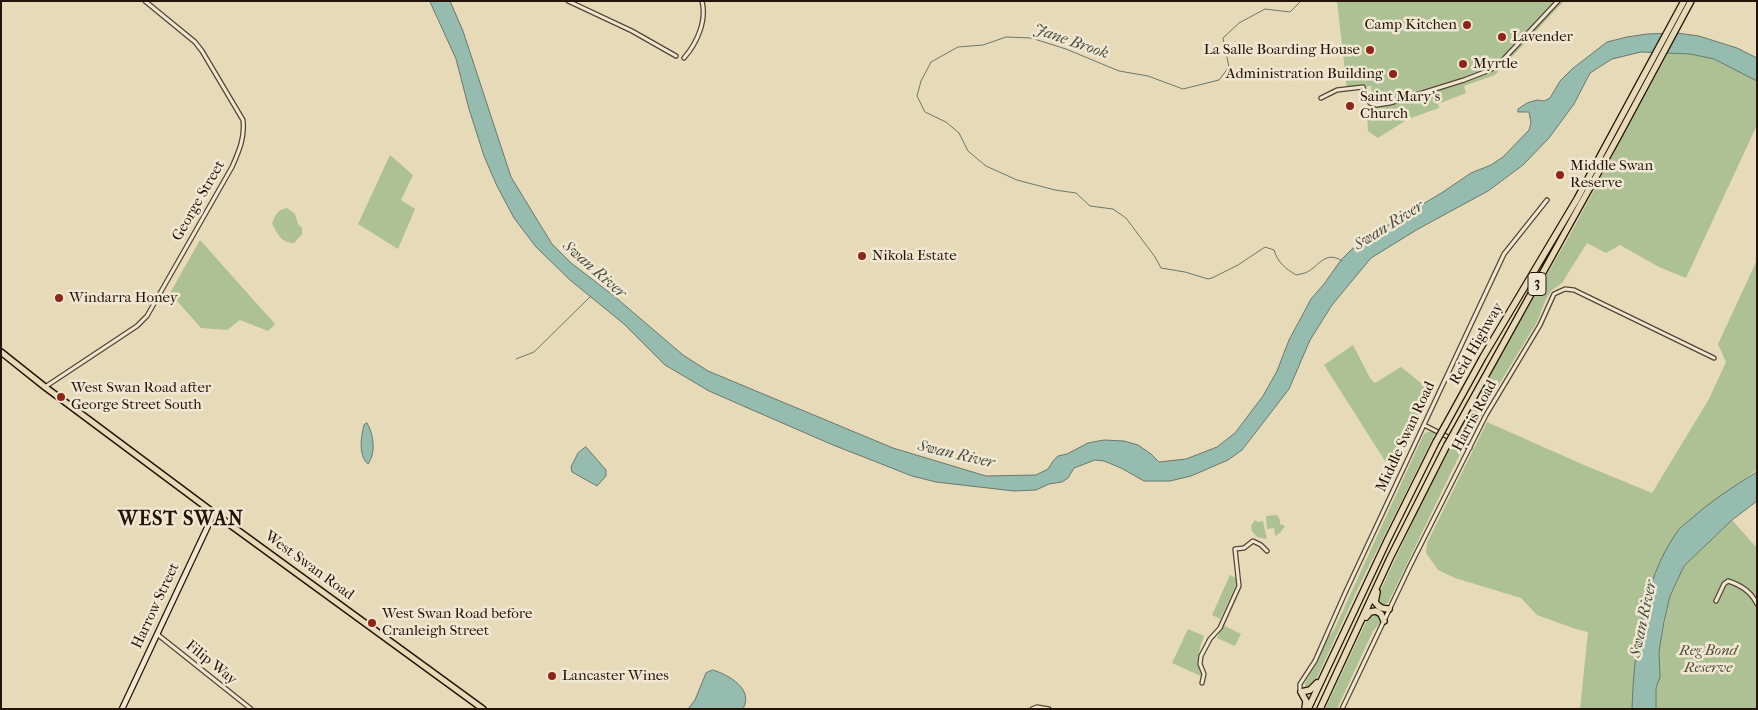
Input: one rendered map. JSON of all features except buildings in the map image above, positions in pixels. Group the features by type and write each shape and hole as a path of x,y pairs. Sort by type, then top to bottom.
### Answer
{"highway":[{"name":"Reid Highway","path":"1674,28 1684,1"},
{"name":"Reid Highway","path":"1320,709 1390,558 1447,445 1674,28 1691,1"},
{"name":"Reid Highway","path":"1306,709 1436,442 1483,357 1615,137"},
{"path":"1389,609 1380,608 1375,602 1390,558"},
{"path":"1350,645 1370,612 1376,611 1381,614 1384,621"},
{"path":"1306,709 1306,701 1301,692 1314,687 1329,664"}],"main road":[{"name":"West Swan Road","path":"1,352 45,388 483,709"}],"street":[{"name":"George Street","path":"45,388 136,326 146,316 232,167 241,147 244,130 243,120 202,52 195,42 145,1"},
{"path":"568,1 632,31 676,56"},
{"path":"684,58 690,51 703,22 704,9 702,1"},
{"path":"1321,98 1337,90 1363,87 1370,103 1380,105 1418,95 1487,72 1501,62 1558,1"},
{"name":"Middle Swan Road","path":"1301,692 1299,689 1300,684 1315,661 1504,254 1547,200"},
{"name":"Harris Road","path":"1342,709 1389,609 1486,415 1540,325 1550,300 1559,291 1565,289 1574,290 1714,358"},
{"path":"1424,425 1470,448"},
{"name":"Harrow Street","path":"122,709 214,513"},
{"path":"1202,683 1204,674 1200,664 1202,656 1210,639 1220,628 1239,586 1235,550 1244,548 1253,541 1267,551"},
{"path":"1716,601 1724,584 1728,581 1750,592 1757,604"},
{"name":"Filip Way","path":"157,634 251,709"},
{"path":"1032,709 1037,707 1049,709"}],"green space":[{"path":"1337,1 1564,1 1495,75 1464,86 1466,93 1438,104 1439,108 1408,119 1378,138 1368,131 1367,114 1373,108 1371,86 1347,89"},
{"path":"1668,53 1690,54 1714,59 1757,80 1757,125 1686,278 1659,267 1620,245 1606,253 1587,243 1562,283 1551,291 1546,299 1537,322 1487,404 1477,427 1471,435 1464,438 1457,433 1461,425 1572,231"},
{"path":"390,155 413,175 401,200 415,209 398,249 358,224"},
{"path":"287,208 295,214 298,224 302,228 302,234 294,243 283,240 272,224 277,213"},
{"path":"200,240 275,324 268,331 240,320 227,330 201,328 170,293"},
{"path":"1757,260 1757,470 1687,522 1658,566 1633,709 1580,709 1588,632 1537,615 1521,598 1455,578 1438,570 1426,553 1427,543 1487,422 1652,493 1709,399 1726,362 1718,344"},
{"path":"1353,345 1370,378 1375,383 1401,367 1431,391 1394,475 1324,365"},
{"path":"1432,431 1435,433 1430,444 1359,586 1317,678 1310,688 1305,687 1305,683 1317,663 1326,640 1334,630 1423,436 1425,433"},
{"path":"1451,444 1460,450 1460,454 1388,603 1380,604 1378,596 1414,519 1416,510"},
{"path":"1277,515 1280,524 1285,526 1275,536 1274,528 1267,529 1266,516"},
{"path":"1255,520 1258,522 1263,521 1267,539 1257,537 1252,531 1251,526"},
{"name":"Reg Bond Reserve","path":"1732,520 1757,548 1757,709 1656,709 1656,688 1660,677 1659,652 1670,596 1684,566"},
{"path":"1230,575 1236,578 1236,585 1220,619 1212,615"},
{"path":"1371,614 1378,615 1381,619 1380,623 1373,631 1337,709 1325,709 1367,620"},
{"path":"1223,625 1241,634 1235,646 1217,638"},
{"path":"1188,629 1204,636 1200,647 1198,666 1203,677 1172,663"}],"water":[{"name":"Swan River","path":"430,1 450,1 463,31 511,177 552,244 571,263 614,296 683,355 708,371 893,448 986,476 1036,475 1048,469 1058,456 1067,454 1088,443 1104,440 1124,441 1138,445 1159,462 1186,459 1217,447 1235,433 1263,396 1277,371 1289,340 1311,299 1341,260 1370,236 1471,173 1491,165 1503,157 1529,130 1531,123 1529,112 1518,112 1518,109 1527,103 1537,100 1544,101 1550,98 1560,81 1572,69 1607,42 1647,34 1677,33 1699,36 1737,48 1757,58 1757,81 1714,59 1690,54 1641,52 1612,59 1590,73 1574,104 1549,138 1523,165 1488,191 1418,229 1371,258 1332,305 1310,340 1289,389 1242,450 1228,460 1191,476 1170,481 1144,481 1121,468 1104,461 1095,460 1074,468 1068,478 1062,482 1049,484 1036,490 1014,491 936,482 912,476 833,445 709,391 665,365 624,324 570,280 536,247 514,218 484,156 456,59"},
{"path":"367,423 373,444 371,460 368,464 363,456 361,446 364,425"},
{"path":"586,447 606,470 606,476 597,486 572,472 571,467 578,453"},
{"name":"Swan River","path":"1757,472 1757,501 1732,520 1684,566 1670,596 1659,652 1660,677 1656,688 1656,709 1632,709 1635,663 1642,617 1655,572 1665,552 1683,525 1731,488"},
{"path":"713,670 726,675 743,689 746,702 743,709 688,709 695,700 706,673"}],"waterway":[{"name":"Jane Brook","path":"1301,1 1290,12 1265,9 1239,23 1223,38 1229,67 1219,80 1183,89 1148,76 1119,71 1066,49 1031,38 1006,37 983,45 958,47 931,62 921,81 917,96 925,112 946,122 959,133 968,151 986,166 1017,180 1055,190 1076,193 1090,206 1113,209 1126,218 1161,268 1185,272 1208,279 1238,265 1265,247 1274,250 1282,265 1296,275 1310,271 1326,258 1331,257 1342,261"},
{"path":"516,359 534,352 591,296"}],"place":[{"name":"Camp Kitchen","path":"1467,25"},
{"name":"Lavender","path":"1502,37"},
{"name":"La Salle Boarding House","path":"1370,50"},
{"name":"Myrtle","path":"1463,64"},
{"name":"Administration Building","path":"1393,74"},
{"name":"Saint Mary's Church","path":"1350,106"},
{"name":"Middle Swan Reserve","path":"1560,175"},
{"name":"Nikola Estate","path":"862,256"},
{"name":"Windarra Honey","path":"59,298"},
{"name":"West Swan Road after George Street South","path":"61,397"},
{"name":"West Swan Road before Cranleigh Street","path":"372,623"},
{"name":"Lancaster Wines","path":"552,676"}],"district":[{"name":"WEST SWAN","path":"181,520"}]}
